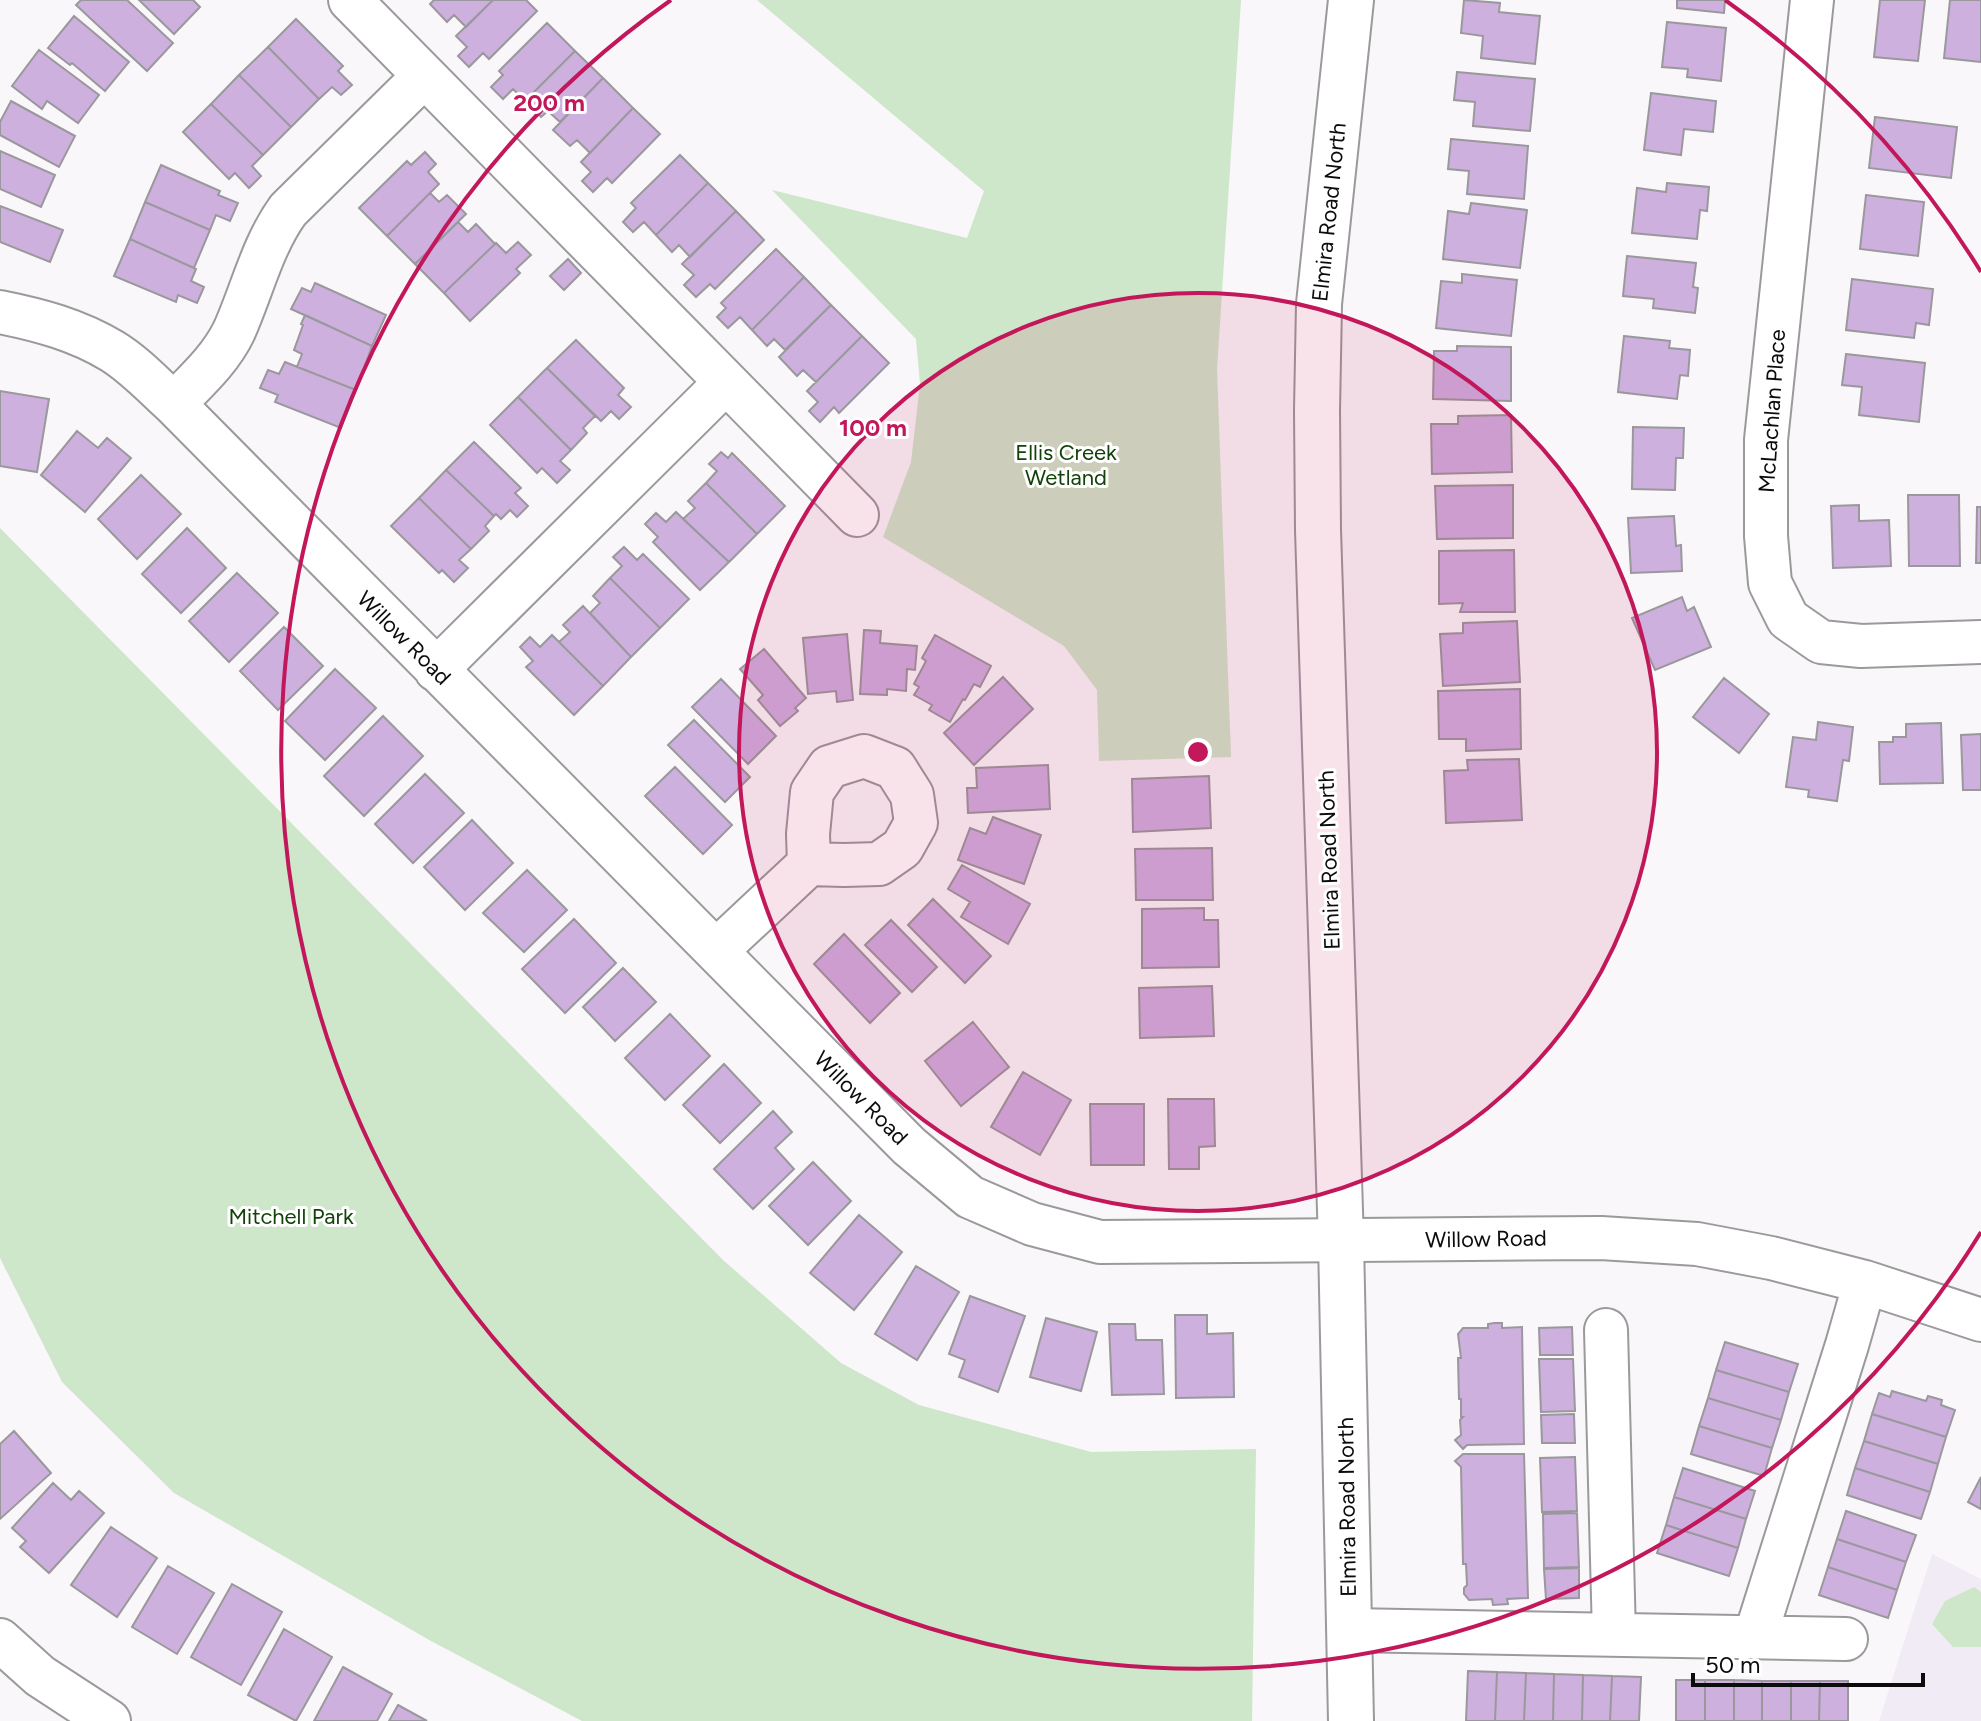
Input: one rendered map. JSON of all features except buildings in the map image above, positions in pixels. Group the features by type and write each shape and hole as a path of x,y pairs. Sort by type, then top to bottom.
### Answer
{"main road":[{"name":"Elmira Road North","path":"1351,0 1319,304 1317,410 1341,1241 1351,1721"}],"street":[{"path":"350,0 857,515"},
{"name":"McLachlan Place","path":"1812,0 1766,440 1766,536 1770,583 1788,619 1821,642 1861,646 1981,642"},
{"path":"174,404 212,363 233,332 275,227 288,210 424,76"},
{"name":"Willow Road","path":"0,312 57,325 113,352 139,371 909,1146 970,1197 1032,1224 1100,1242 1601,1238 1697,1244 1771,1258 1865,1282 1981,1320"},
{"path":"436,670 726,382"},
{"path":"716,951 809,864"},
{"path":"1755,1637 1865,1282"},
{"path":"1606,1330 1614,1635"},
{"path":"1350,1630 1846,1639"},
{"path":"0,1640 40,1676 109,1721"}],"shaded area":[{"path":"1932,1554 1981,1579 1981,1721 1879,1721"}],"green space":[{"name":"Ellis Creek Wetland","path":"757,0 1241,0 1217,369 1231,757 1099,761 1097,690 1064,646 883,537 911,462 920,384 916,339 772,190 967,238 984,191"},
{"name":"Mitchell Park","path":"0,528 723,1260 841,1363 919,1405 1091,1452 1256,1449 1252,1721 582,1721 431,1641 174,1493 62,1382 0,1258"},
{"path":"1974,1587 1981,1592 1981,1647 1953,1647 1932,1624 1945,1601"}]}
